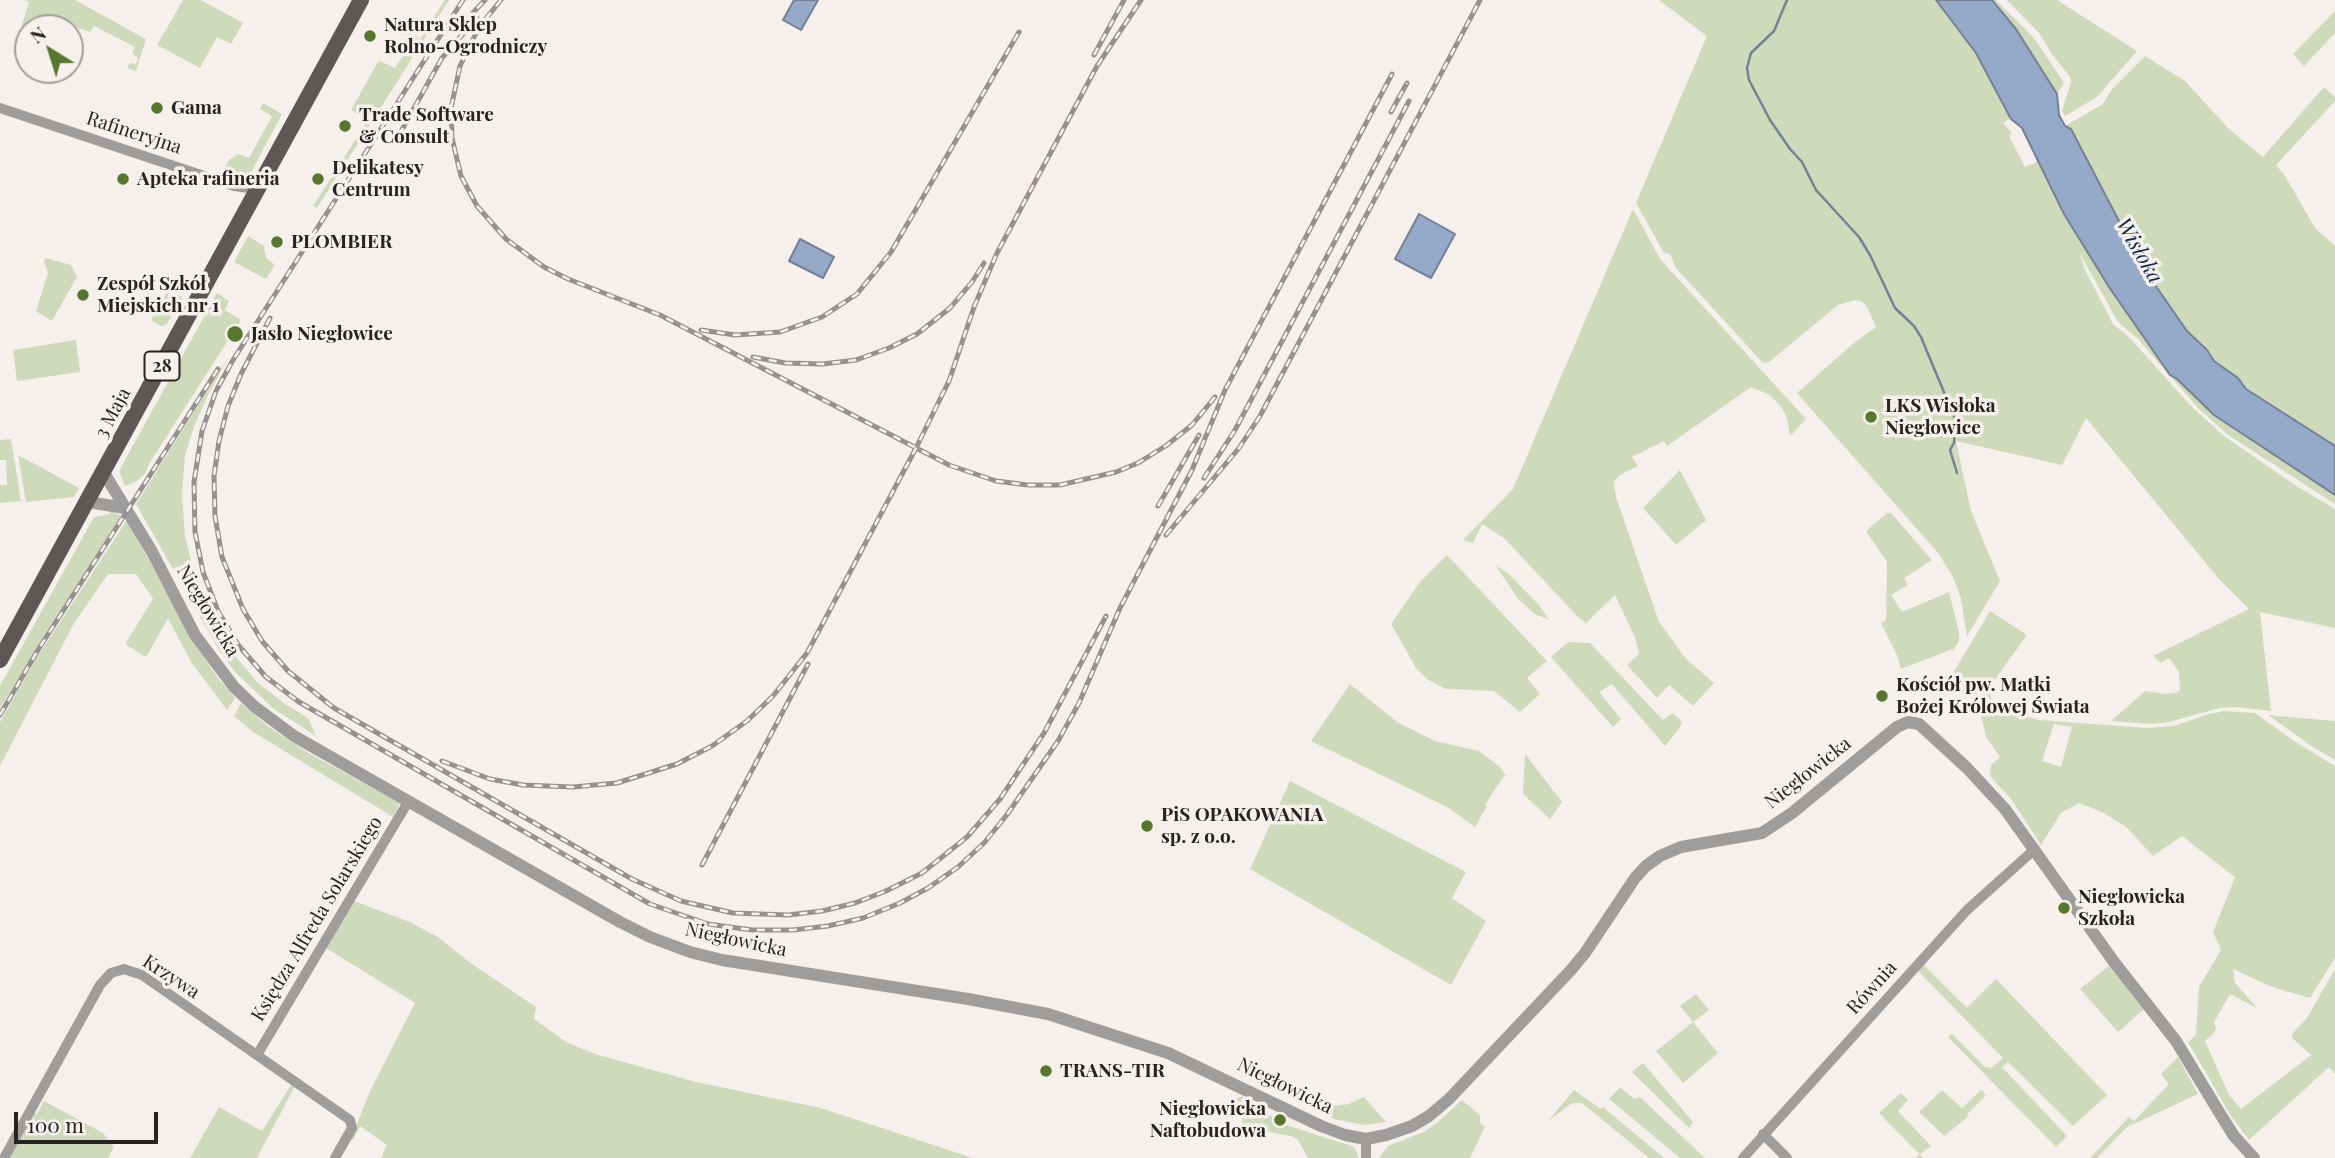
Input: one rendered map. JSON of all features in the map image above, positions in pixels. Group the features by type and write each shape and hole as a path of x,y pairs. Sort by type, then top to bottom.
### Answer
{"main road":[{"name":"3 Maja","path":"0,660 361,0"}],"street":[{"name":"Rafineryjna","path":"0,108 234,186 256,189"},
{"name":"Niegłowicka","path":"104,472 151,550 195,635 234,687 254,707 294,736 620,922 690,952 722,960 1048,1014 1168,1053 1321,1126 1366,1139 1412,1126 1449,1099 1571,970 1634,878 1646,866 1660,856 1681,847 1762,833 1792,813 1903,723 1914,722 1928,730 1990,791 2035,849 2114,962 2176,1041 2222,1117 2254,1158"},
{"path":"88,502 125,508"},
{"name":"Księdza Alfreda Solarskiego","path":"257,1055 408,802"},
{"name":"Równia","path":"1743,1158 1967,910 2035,849"},
{"name":"Krzywa","path":"4,1158 100,985 115,971 127,970 142,975 352,1122 351,1132 335,1158"},
{"path":"1763,1134 1787,1158"},
{"path":"1366,1139 1366,1158"}],"green space":[{"path":"23,0 75,0 146,39 136,71 127,68 130,63 136,64 138,58 132,53 135,47 94,26 90,32 84,30 84,14 25,14 29,2"},
{"path":"183,0 201,0 243,23 231,44 217,37 200,68 157,45"},
{"path":"445,0 449,0 317,208 313,206 368,120 351,110 378,62 395,68 413,40 393,28 391,23 420,39"},
{"path":"1659,0 1936,0 1976,53 2011,118 2003,123 2012,133 2009,136 2025,167 2039,161 2064,214 2109,287 2170,375 2214,415 2335,495 2335,504 2228,435 2198,408 2138,339 2118,322 2079,252 2085,270 2113,324 2129,337 2191,406 2224,436 2335,509 2335,628 2260,612 2271,711 2220,708 2169,722 2152,724 2111,721 2145,691 2165,694 2180,690 2179,672 2173,663 2168,658 2161,663 2153,656 2249,609 2219,579 2086,418 2062,465 1956,441 1971,511 2000,581 1967,636 1961,599 1953,577 1939,554 1797,393 1876,327 1866,305 1855,300 1838,305 1769,362 1763,363 1676,268 1670,254 1664,253 1636,203 1707,36"},
{"path":"1992,0 1996,0 2034,38 2064,83 2057,94 2016,29"},
{"path":"2007,0 2057,0 2137,51 2096,98 2065,116 2062,111 2071,82 2070,77 2039,33"},
{"path":"2335,11 2335,33 2304,66 2293,54"},
{"path":"2145,56 2185,81 2229,129 2263,157 2324,87 2335,97 2335,101 2276,165 2315,228 2335,246 2335,446 2249,391 2238,378 2214,361 2207,350 2187,331 2144,269 2071,129 2065,126 2103,104 2112,89"},
{"path":"263,103 282,114 247,180 226,175 225,168 229,160 238,154 249,158 272,116 260,109"},
{"path":"1633,209 1660,259 1806,419 1790,436 1782,408 1770,395 1751,387 1667,446 1664,441 1632,457 1638,466 1614,481 1616,497 1659,622 1686,659 1714,683 1693,706 1669,685 1657,698 1627,665 1639,654 1635,637 1615,595 1586,623 1504,538 1482,524 1473,543 1463,540 1513,489"},
{"path":"248,236 264,246 266,258 275,265 266,279 234,262"},
{"path":"46,258 71,265 77,277 52,321 36,311 48,273 44,261"},
{"path":"168,290 182,297 167,324 161,326 151,320"},
{"path":"217,293 229,301 225,310 241,320 145,474 125,486 119,471"},
{"path":"76,340 80,372 17,381 13,350"},
{"path":"229,356 195,424 185,455 182,494 185,536 196,581 209,616 225,644 258,683 308,718 316,736 274,709 235,672 219,650 136,504"},
{"path":"11,439 21,501 0,503 0,485 7,485 6,460 0,460 0,440"},
{"path":"18,455 79,488 74,497 26,502"},
{"path":"1680,470 1706,520 1676,545 1643,508"},
{"path":"111,511 121,516 0,708 0,686 94,517 109,514"},
{"path":"1887,513 1891,513 1932,560 1904,578 1908,585 1891,595 1902,612 1949,592 1959,632 1959,641 1950,655 1953,649 1901,669 1881,623 1886,620 1887,562 1866,531"},
{"path":"127,520 193,641 235,698 227,710 191,662 168,618 146,657 125,644 153,599 136,574 108,574 73,625 0,766 0,722 34,662"},
{"path":"1447,555 1547,661 1527,678 1540,694 1520,712 1494,691 1446,689 1427,679 1416,668 1391,624 1420,582"},
{"path":"1496,566 1508,573 1539,605 1549,620 1535,614 1519,600"},
{"path":"1990,611 2027,635 1988,689 1992,699 1956,691 1949,680"},
{"path":"1568,642 1590,643 1663,720 1673,713 1682,722 1665,746 1612,684 1599,692 1621,719 1613,727 1551,657"},
{"path":"1350,684 1397,722 1435,741 1479,751 1500,767 1506,776 1485,805 1487,806 1475,827 1447,807 1311,741"},
{"path":"1972,701 2039,720 2147,728 2173,726 2225,711 2255,713 2335,766 2335,958 2310,998 2272,987 2233,969 2235,983 2257,1008 2230,994 2214,1022 2214,1033 2205,1041 2229,1095 2241,1109 2311,1055 2291,1037 2307,1018 2335,969 2335,1074 2329,1067 2249,1140 2231,1116 2188,1042 2196,1035 2199,987 2221,950 2213,932 2235,877 2182,836 2153,856 2126,827 2104,813 2079,803 2061,813 2041,845 2011,799 1990,776 1991,765 2000,757 1986,737 1982,719","holes":["2054,724 2072,727 2061,767 2042,761"]},
{"path":"241,703 269,727 310,754 400,803 393,817 253,732 234,716"},
{"path":"2268,715 2335,721 2335,760 2313,747"},
{"path":"1525,754 1562,802 1550,819 1523,794"},
{"path":"1290,781 1466,872 1452,898 1486,921 1451,985 1250,869"},
{"path":"354,901 410,922 438,937 469,962 536,1007 534,1019 566,1042 595,1054 696,1082 821,1108 973,1158 381,1158 387,1145 360,1126 353,1140 351,1139 370,1091 415,1003 326,948"},
{"path":"1923,964 1967,1008 1996,979 2107,1095 2073,1126 2008,1062 2002,1067 2067,1136 2056,1147 1948,1037 1952,1034 1985,1067 1991,1068 2003,1058 1918,971"},
{"path":"2109,966 2144,1009 2118,1032 2080,989"},
{"path":"1696,994 1709,1010 1693,1022 1680,1006"},
{"path":"1693,1022 1718,1053 1683,1083 1656,1051"},
{"path":"2178,1057 2198,1094 2127,1127 2097,1158 2090,1158 2129,1117 2134,1121 2169,1084 2161,1074"},
{"path":"1643,1063 1693,1122 1689,1128 1632,1072"},
{"path":"293,1082 296,1084 257,1158 190,1158 219,1107 262,1131"},
{"path":"1271,1083 1331,1106 1349,1104 1364,1097 1386,1122 1364,1125 1334,1119 1273,1089"},
{"path":"1620,1087 1634,1099 1640,1097 1705,1158 1680,1158 1609,1099"},
{"path":"1574,1090 1601,1109 1603,1107 1664,1158 1649,1158 1582,1103 1572,1103 1548,1121"},
{"path":"1942,1090 1962,1108 1981,1090 1986,1095 1967,1114 1969,1116 1944,1136 1919,1112"},
{"path":"1901,1093 1908,1100 1898,1111 1931,1146 1920,1154 1923,1158 1916,1158 1919,1154 1879,1113"},
{"path":"1243,1096 1283,1124 1352,1146 1359,1158 1308,1158 1298,1140 1291,1136 1243,1131 1242,1115 1238,1106 1235,1109 1232,1107 1236,1099"},
{"path":"1462,1100 1480,1115 1480,1123 1485,1127 1470,1158 1379,1158 1388,1146 1424,1132"},
{"path":"44,1101 103,1133 114,1147 108,1158 7,1158 33,1111 37,1114"}],"water":[{"path":"794,0 818,0 801,30 783,20"},
{"path":"1936,0 1992,0 2016,29 2057,94 2059,115 2065,126 2071,129 2144,269 2187,331 2207,350 2214,361 2238,378 2246,389 2335,446 2335,495 2214,415 2170,375 2109,287 2064,214 2022,128 2011,119 1976,53"},
{"path":"1419,214 1455,234 1431,278 1395,259"},
{"path":"800,239 834,257 823,278 789,261"}],"waterway":[{"path":"1787,0 1774,31 1751,53 1747,68 1749,80 1770,120 1802,162 1816,190 1859,237 1895,308 1914,326 1921,337 1956,421 1954,443 1950,450 1957,473"}],"railway":[{"path":"463,0 233,360 216,391 202,431 194,482 195,532 203,572 218,611 239,646 266,677 299,702 650,904 708,924 752,930 793,930 828,926 863,918 900,903 958,867 984,843 1006,816 1058,741 1079,703 1120,608 1192,470 1225,390 1392,74"},
{"path":"466,20 485,0"},
{"path":"501,0 479,27 460,66 451,108 452,138 461,176 477,206 506,239 544,267 660,315 949,465 996,481 1060,485 1116,472 1138,463 1167,445 1192,425 1215,397"},
{"path":"1094,55 1124,0"},
{"path":"442,761 490,779 523,785 573,787 617,783 677,764 712,746 747,721 773,696 807,653 916,448 949,381 974,307 997,253 1097,66 1141,0"},
{"path":"1166,535 1239,448 1260,416 1480,0"},
{"path":"399,135 442,58 477,18"},
{"path":"701,330 735,335 780,332 822,317 857,294 891,252 1019,32"},
{"path":"1391,112 1407,83"},
{"path":"1204,478 1235,430 1409,101"},
{"path":"753,357 785,363 823,364 856,360 889,348 917,334 950,308 984,263"},
{"path":"270,318 228,406 214,476 215,516 222,557 243,609 262,641 288,671 334,708 632,879 681,901 733,913 788,915 855,903 922,873 967,837 1000,799 1044,733 1106,616"},
{"path":"0,715 38,650 218,369"},
{"path":"1158,506 1199,435"},
{"path":"702,865 808,664"}],"place":[{"name":"Natura Sklep Rolno-Ogrodniczy","path":"370,36"},
{"name":"Gama","path":"157,108"},
{"name":"Trade Software & Consult","path":"345,126"},
{"name":"Apteka rafineria","path":"123,179"},
{"name":"Delikatesy Centrum","path":"318,179"},
{"name":"PLOMBIER","path":"277,242"},
{"name":"Zespół Szkół Miejskich nr 1","path":"83,295"},
{"name":"Jasło Niegłowice","path":"235,334"},
{"name":"LKS Wisłoka Niegłowice","path":"1871,417"},
{"name":"Kościół pw. Matki Bożej Królowej Świata","path":"1882,696"},
{"name":"PiS OPAKOWANIA sp. z o.o.","path":"1147,826"},
{"name":"Niegłowicka Szkoła","path":"2064,908"},
{"name":"TRANS-TIR","path":"1046,1071"},
{"name":"Niegłowicka Naftobudowa","path":"1280,1120"}],"water label":[{"name":"Wisłoka","path":"2139,251"}]}
